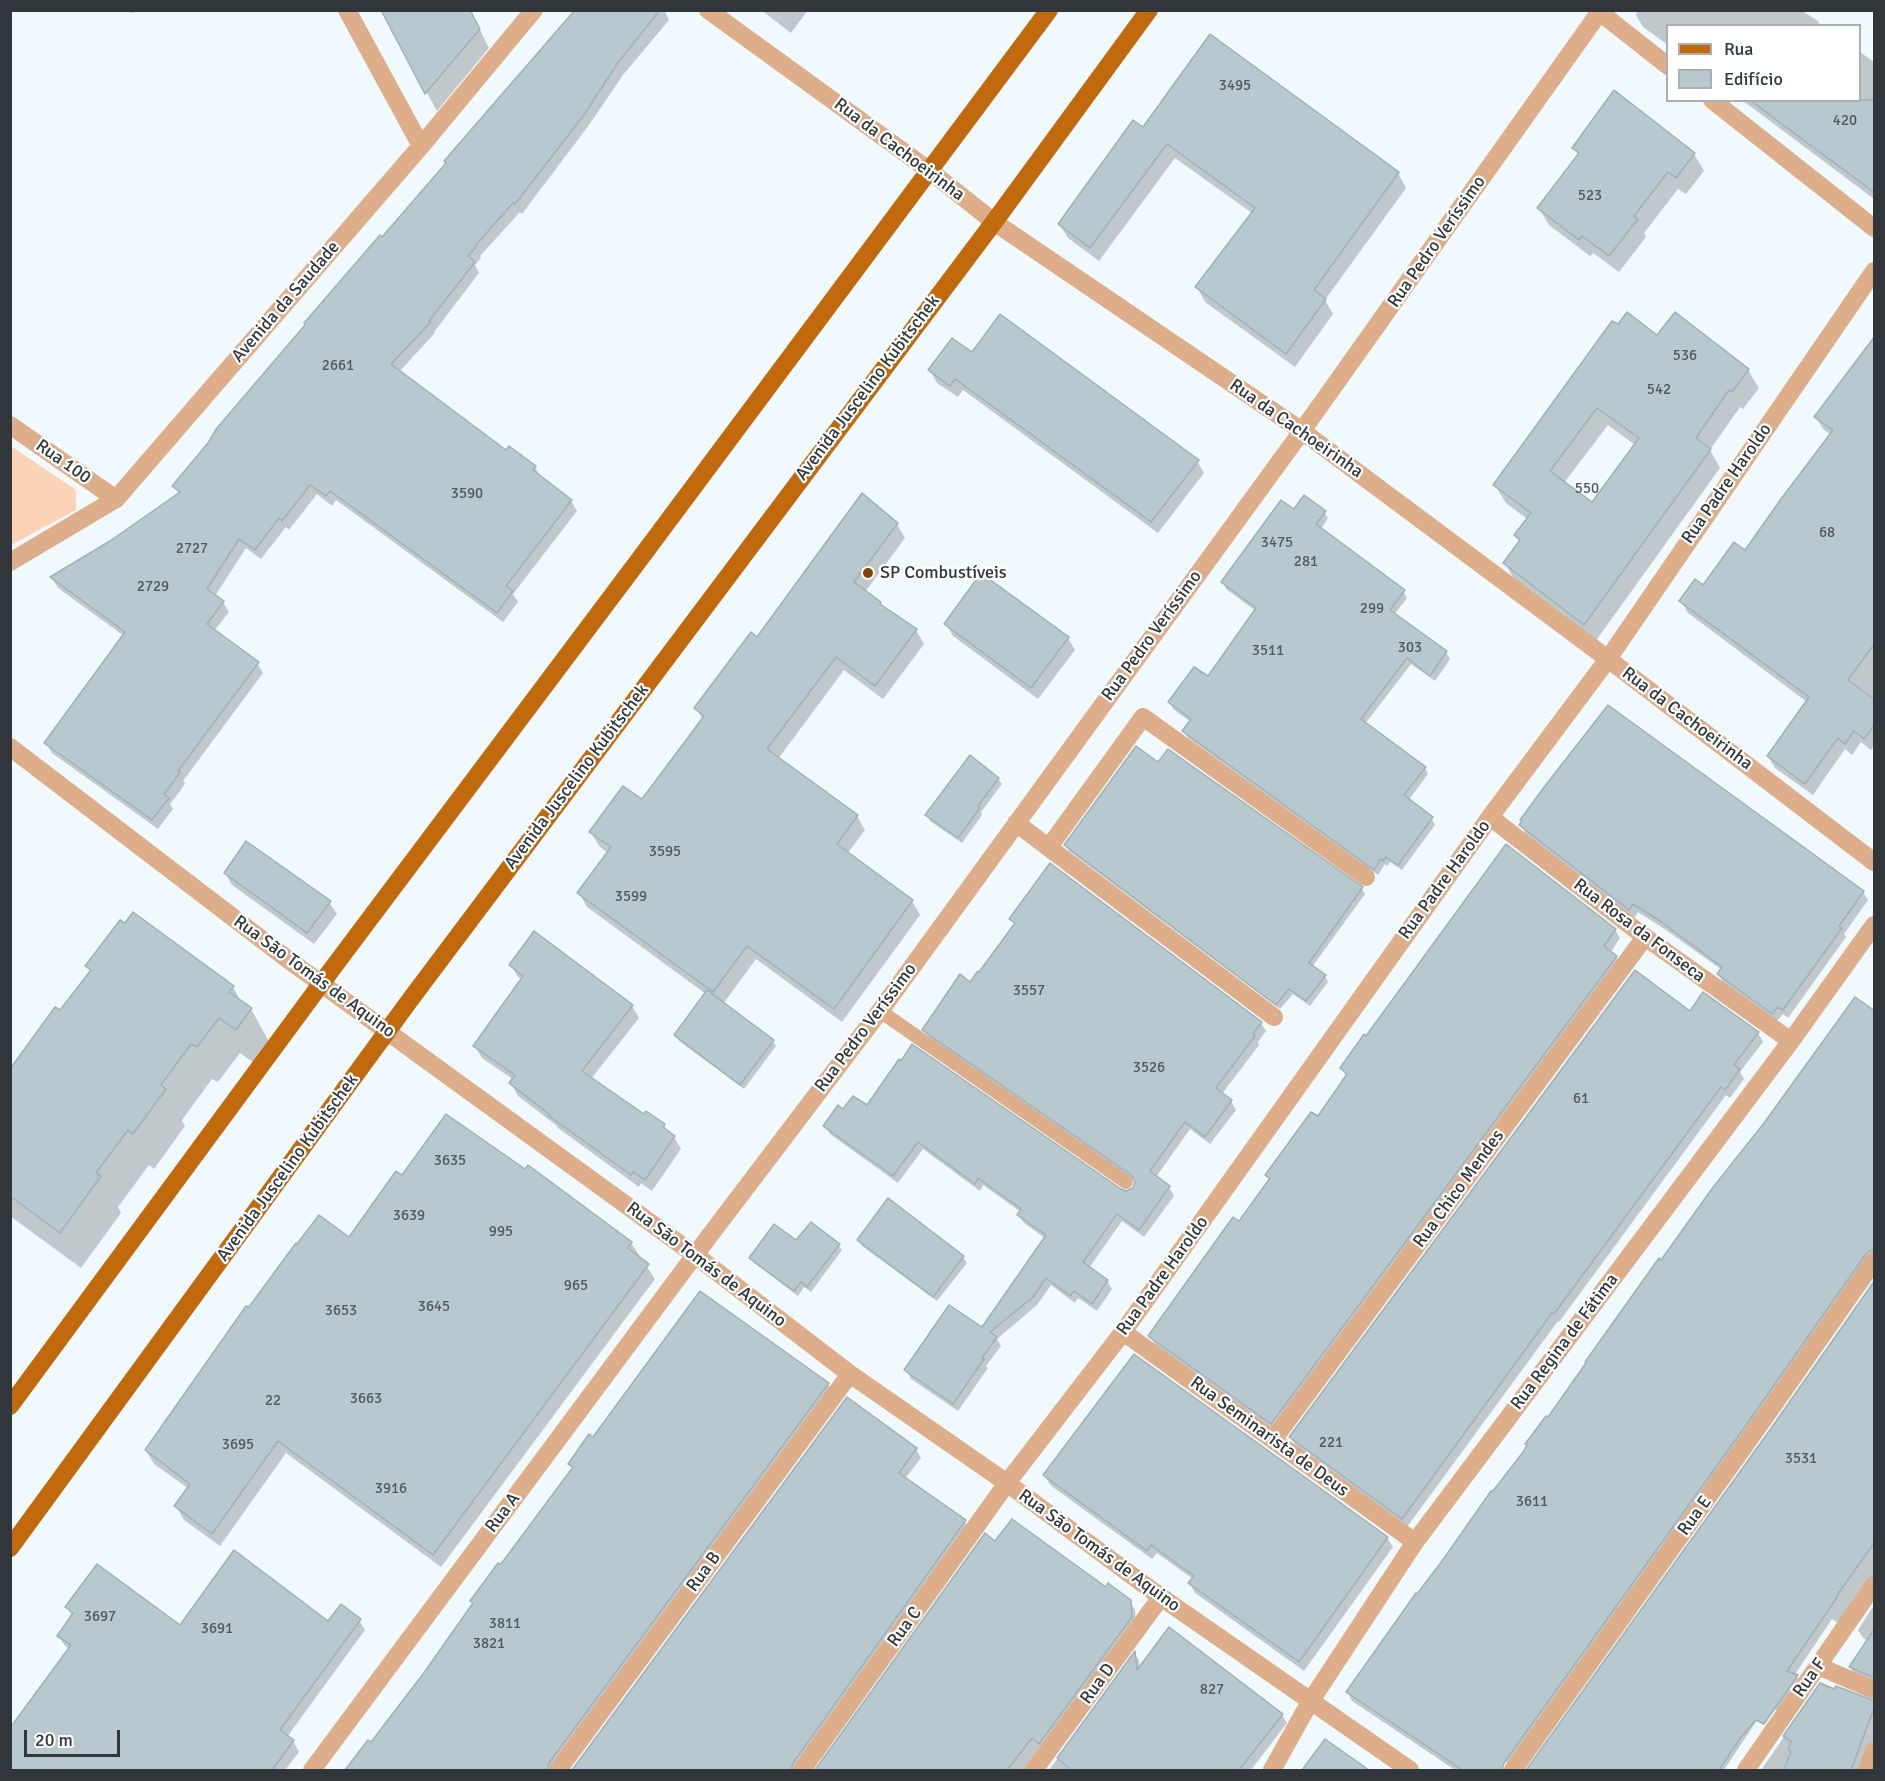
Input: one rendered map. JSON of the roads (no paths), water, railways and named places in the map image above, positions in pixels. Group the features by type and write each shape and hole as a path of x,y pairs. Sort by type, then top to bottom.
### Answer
{"main road":[{"path":"10,1406 321,984 1049,10"},
{"name":"Avenida Juscelino Kubitschek","path":"10,1548 388,1031 713,594 994,222 1149,10"}],"street":[{"path":"347,10 421,146"},
{"name":"Avenida da Saudade","path":"10,562 116,499 421,146 534,10"},
{"name":"Rua da Cachoeirinha","path":"708,10 930,171 994,222 1302,431 1875,862"},
{"path":"1599,11 1666,64"},
{"name":"Rua Pedro Veríssimo","path":"695,1255 880,1011 1302,431 1599,11"},
{"path":"1715,102 1875,228"},
{"name":"Rua Padre Haroldo","path":"1007,1483 1123,1332 1490,817 1608,659 1875,271"},
{"name":"Rua 100","path":"10,425 116,499"},
{"path":"1049,847 1143,717 1366,878"},
{"name":"Rua São Tomás de Aquino","path":"10,747 321,984 695,1255 850,1374 1007,1483 1161,1597 1410,1770"},
{"name":"Rua Rosa da Fonseca","path":"1490,817 1646,937 1791,1041"},
{"path":"1016,823 1274,1017"},
{"name":"Rua Regina de Fátima","path":"1272,1770 1310,1702 1414,1542 1791,1041 1875,925"},
{"name":"Rua Chico Mendes","path":"1273,1440 1646,937"},
{"name":"Rua A","path":"312,1770 695,1255"},
{"name":"Rua E","path":"1513,1770 1875,1260"},
{"name":"Rua Seminarista de Deus","path":"1123,1332 1414,1542"},
{"name":"Rua B","path":"558,1770 850,1374"},
{"name":"Rua C","path":"802,1770 1007,1483"},
{"name":"Rua F","path":"1746,1770 1875,1585"},
{"name":"Rua D","path":"1034,1770 1161,1597"},
{"path":"1818,1666 1875,1690"},
{"path":"1867,1770 1875,1751"}],"lane":[{"path":"880,1011 1126,1182"}],"place":[{"name":"SP Combustíveis","path":"868,573"}]}
